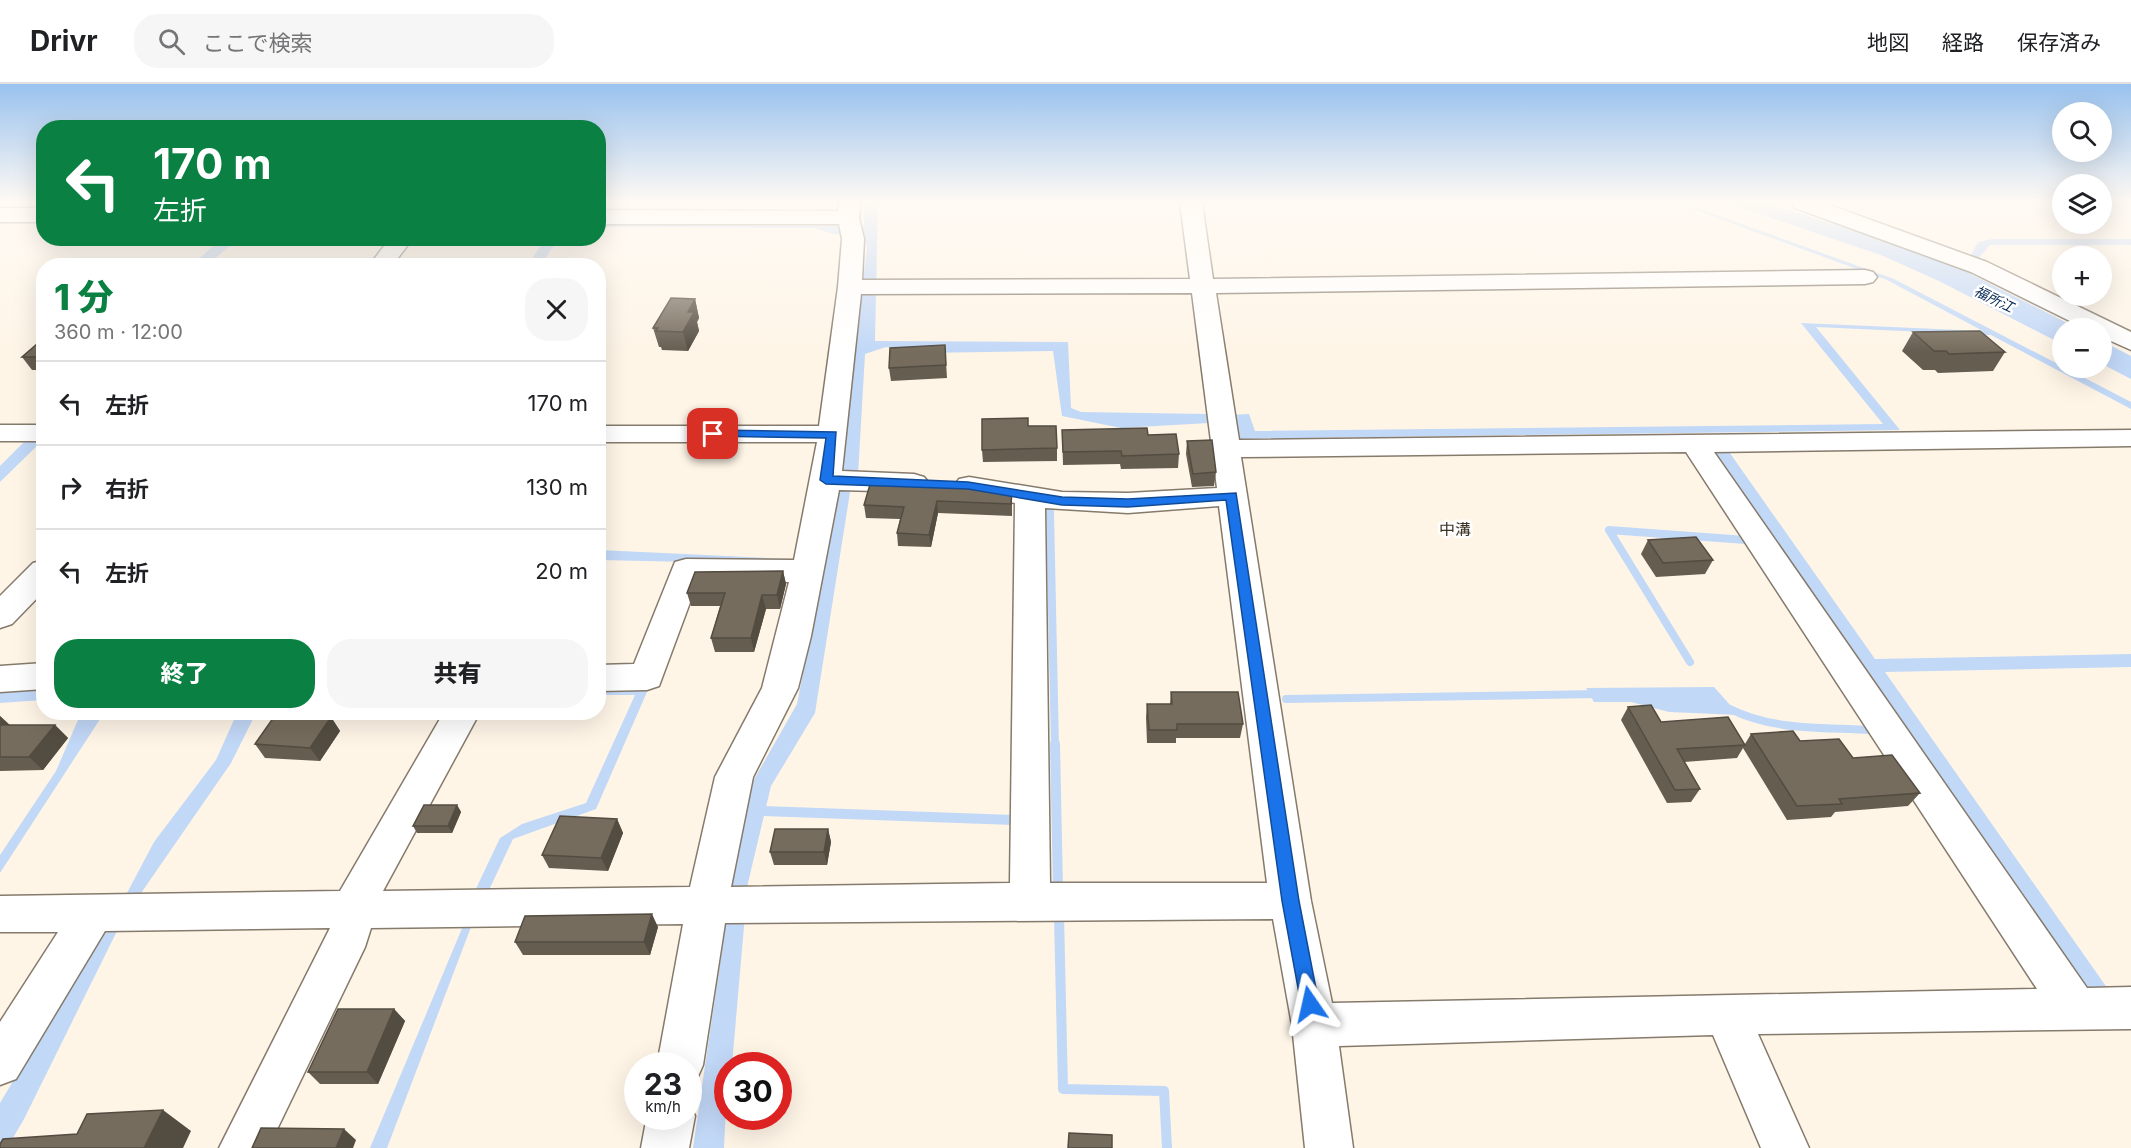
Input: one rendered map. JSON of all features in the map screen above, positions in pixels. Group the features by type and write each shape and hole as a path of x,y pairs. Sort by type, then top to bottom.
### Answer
{"street":[{"path":"682,1052 707,905 734,777 780,688 808,571 826,480 850,287 850,253"},
{"path":"1197,253 1290,901 1314,1025 1329,1148"},
{"path":"1940,253 1979,267 2131,342"},
{"path":"850,287 1201,286 1865,277"},
{"path":"0,433 36,433"},
{"path":"606,434 832,434"},
{"path":"1224,449 2131,438"},
{"path":"1694,443 2076,1009"},
{"path":"826,480 968,486 1062,501 1128,503 1231,496"},
{"path":"1030,496 1030,901"},
{"path":"606,678 647,677 686,570 808,571"},
{"path":"0,616 36,579"},
{"path":"0,679 36,677"},
{"path":"243,1148 350,934 352,909 458,720"},
{"path":"0,914 1030,901 1290,901"},
{"path":"0,1063 93,913"},
{"path":"1314,1025 1726,1014 2131,1008"},
{"path":"1726,1014 1785,1148"},
{"path":"665,1148 668,1130"}],"water":[{"path":"206,253 222,253 215,258 200,258"},
{"path":"536,253 549,253 546,258 533,258"},
{"path":"866,253 877,253 875,341 1068,342 1071,408 1081,412 1207,414 1209,423 1121,428 1062,416 1053,351 920,353 886,347 865,354 858,475 840,471"},
{"path":"1812,253 1821,253 1894,279 2052,361 2052,367 1991,335 1816,327 1900,430 1239,439 1230,415 1249,414 1255,431 1883,424 1801,323 1983,331 1887,280"},
{"name":"福所江","path":"1874,253 1917,253 1961,269 2057,318 2052,318 2052,339 1939,281"},
{"path":"1972,253 1983,253 1977,260 1970,257"},
{"path":"2112,346 2131,356 2131,379 2112,369"},
{"path":"2072,378 2085,378 2131,402 2131,409"},
{"path":"36,430 36,447 0,482 0,466"},
{"path":"1712,449 1727,449 1875,659 2131,654 2131,667 1885,672 2110,992 2086,990"},
{"path":"851,486 815,713 771,786 747,887 729,888 752,783 797,704 839,487"},
{"path":"606,550 791,559 790,564 606,560"},
{"path":"650,685 596,809 513,839 488,892 473,895 500,838 522,824 586,803 635,695 606,695 606,687"},
{"path":"1714,687 1739,715 1669,712 1631,702 1594,702 1586,688"},
{"path":"36,690 36,700 0,703 0,692"},
{"path":"78,720 99,720 0,873 0,855 56,771"},
{"path":"234,720 252,720 231,763 139,896 126,895 154,842 216,760"},
{"path":"745,915 733,1052 714,1052 714,1130 725,1130 724,1148 693,1148 696,1130 702,1130 702,1087 727,916"},
{"path":"463,926 471,927 387,1148 370,1148"},
{"path":"103,931 117,931 24,1119 7,1148 0,1148 0,1103"}],"building":[{"path":"671,298 695,299 688,312 694,312 683,332 656,331 658,328 653,328"},
{"path":"1980,331 2005,352 1949,354 1946,351 1934,351 1913,332"},
{"path":"36,345 36,357 22,357"},
{"path":"945,345 946,365 889,368 890,348"},
{"path":"1028,418 1028,426 1056,426 1057,448 982,450 982,419"},
{"path":"1147,428 1148,435 1176,434 1179,454 1122,456 1121,451 1063,452 1062,430"},
{"path":"1212,440 1216,472 1193,474 1187,441"},
{"path":"871,481 967,484 1012,491 1011,504 937,501 929,535 897,533 904,507 864,505"},
{"path":"1696,537 1713,560 1663,563 1648,540"},
{"path":"783,571 777,595 762,595 751,638 711,638 725,593 687,593 695,572"},
{"path":"1171,692 1238,692 1243,724 1177,724 1177,730 1149,730 1147,704 1172,704"},
{"path":"1651,705 1661,722 1728,717 1745,745 1677,749 1700,789 1675,790 1628,707"},
{"path":"272,720 329,720 310,748 255,744"},
{"path":"0,725 55,725 29,757 0,757"},
{"path":"1793,731 1800,741 1839,739 1853,758 1892,755 1920,793 1839,799 1842,804 1797,806 1751,734"},
{"path":"424,805 457,805 448,826 413,826"},
{"path":"560,816 617,819 601,858 542,855"},
{"path":"775,829 828,829 824,852 770,852"},
{"path":"652,914 644,942 515,942 525,916"},
{"path":"338,1009 394,1009 367,1072 308,1072"},
{"path":"163,1110 144,1148 0,1148 3,1139 77,1134 87,1114"},
{"path":"261,1128 344,1129 336,1148 252,1148"},
{"path":"1069,1133 1112,1135 1112,1148 1068,1148"}],"waterway":[{"path":"1050,512 1055,746"},
{"path":"1690,662 1609,530 1746,540"},
{"path":"1286,699 1599,694"},
{"path":"1730,709 1781,725 1871,730"},
{"path":"1055,744 1058,888"},
{"path":"763,811 1014,820"},
{"path":"1059,916 1063,1089 1164,1091 1167,1148"}],"district":[{"name":"中溝","path":"1455,529"}],"route":[{"path":"713,434 832,434 826,480 968,486 1062,501 1128,503 1231,496 1290,901 1310,1004"}]}
